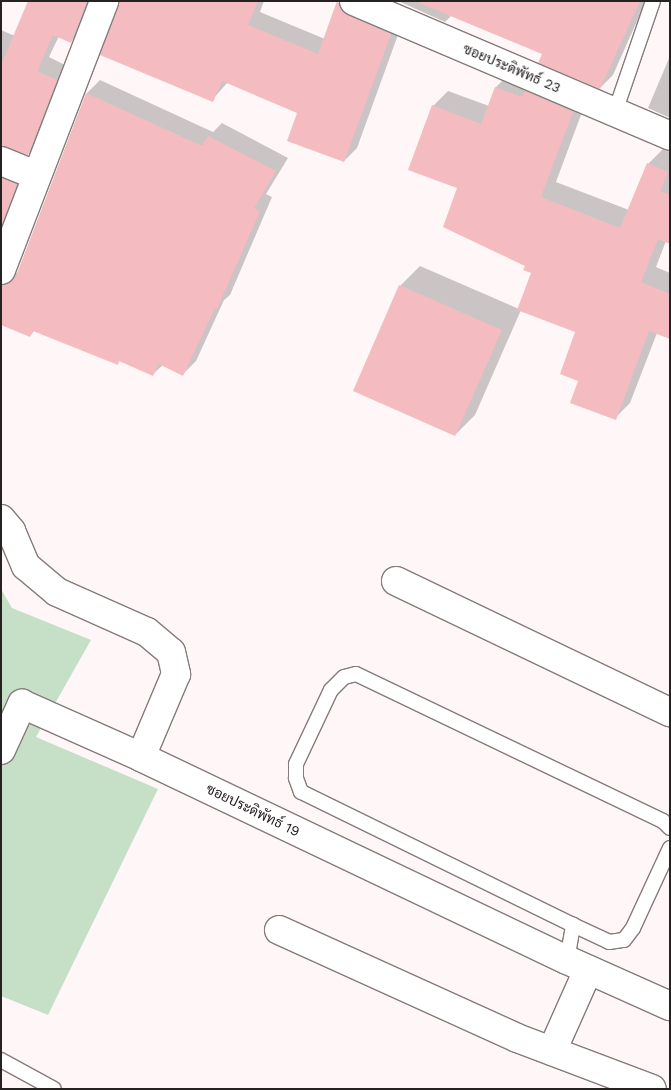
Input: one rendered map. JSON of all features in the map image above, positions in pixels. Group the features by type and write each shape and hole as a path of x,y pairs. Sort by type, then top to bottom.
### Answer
{"street":[{"path":"1,270 104,1"},
{"name":"ซอยประดิพัทธ์ 23","path":"354,1 670,136"},
{"path":"1,161 36,175"},
{"path":"1,519 11,531 26,566 56,592 147,632 171,652 176,674 141,757"},
{"path":"396,581 670,712"},
{"name":"ซอยประดิพัทธ์ 19","path":"1,750 22,704 141,757 577,965 670,1006"},
{"path":"279,930 517,1038 652,1089"},
{"path":"552,1051 577,965"}],"lane":[{"path":"615,112 653,1"},
{"path":"670,828 663,821 356,674 344,677 331,690 296,764 296,778 301,792 610,942 624,940 633,928 670,848"},
{"path":"573,925 577,965"},
{"path":"1,1060 54,1089"}],"green space":[{"path":"1,589 12,608 91,640 36,737 158,789 48,1015 1,996"}],"building":[{"path":"28,1 87,1 71,43 53,35 37,71 57,80 28,155 1,146 1,65"},
{"path":"119,1 258,1 248,25 318,54 337,1 341,10 347,15 391,34 344,162 287,141 297,113 222,81 213,102 100,55"},
{"path":"415,1 640,1 600,89 538,63 542,54"},
{"path":"495,87 522,97 525,91 573,112 541,197 620,228 647,163 668,172 660,191 670,195 670,244 658,239 641,282 670,294 670,339 649,331 616,420 570,403 578,381 560,374 575,332 517,310 531,273 523,270 525,266 443,227 457,188 408,170 432,105 481,124"},
{"path":"86,93 202,146 208,136 276,171 254,208 260,211 217,309 215,308 183,376 159,364 153,376 119,361 118,365 33,331 30,337 1,325 1,285 10,282 16,276"},
{"path":"1,178 17,184 1,226"},
{"path":"399,285 502,330 455,436 353,391"}]}
